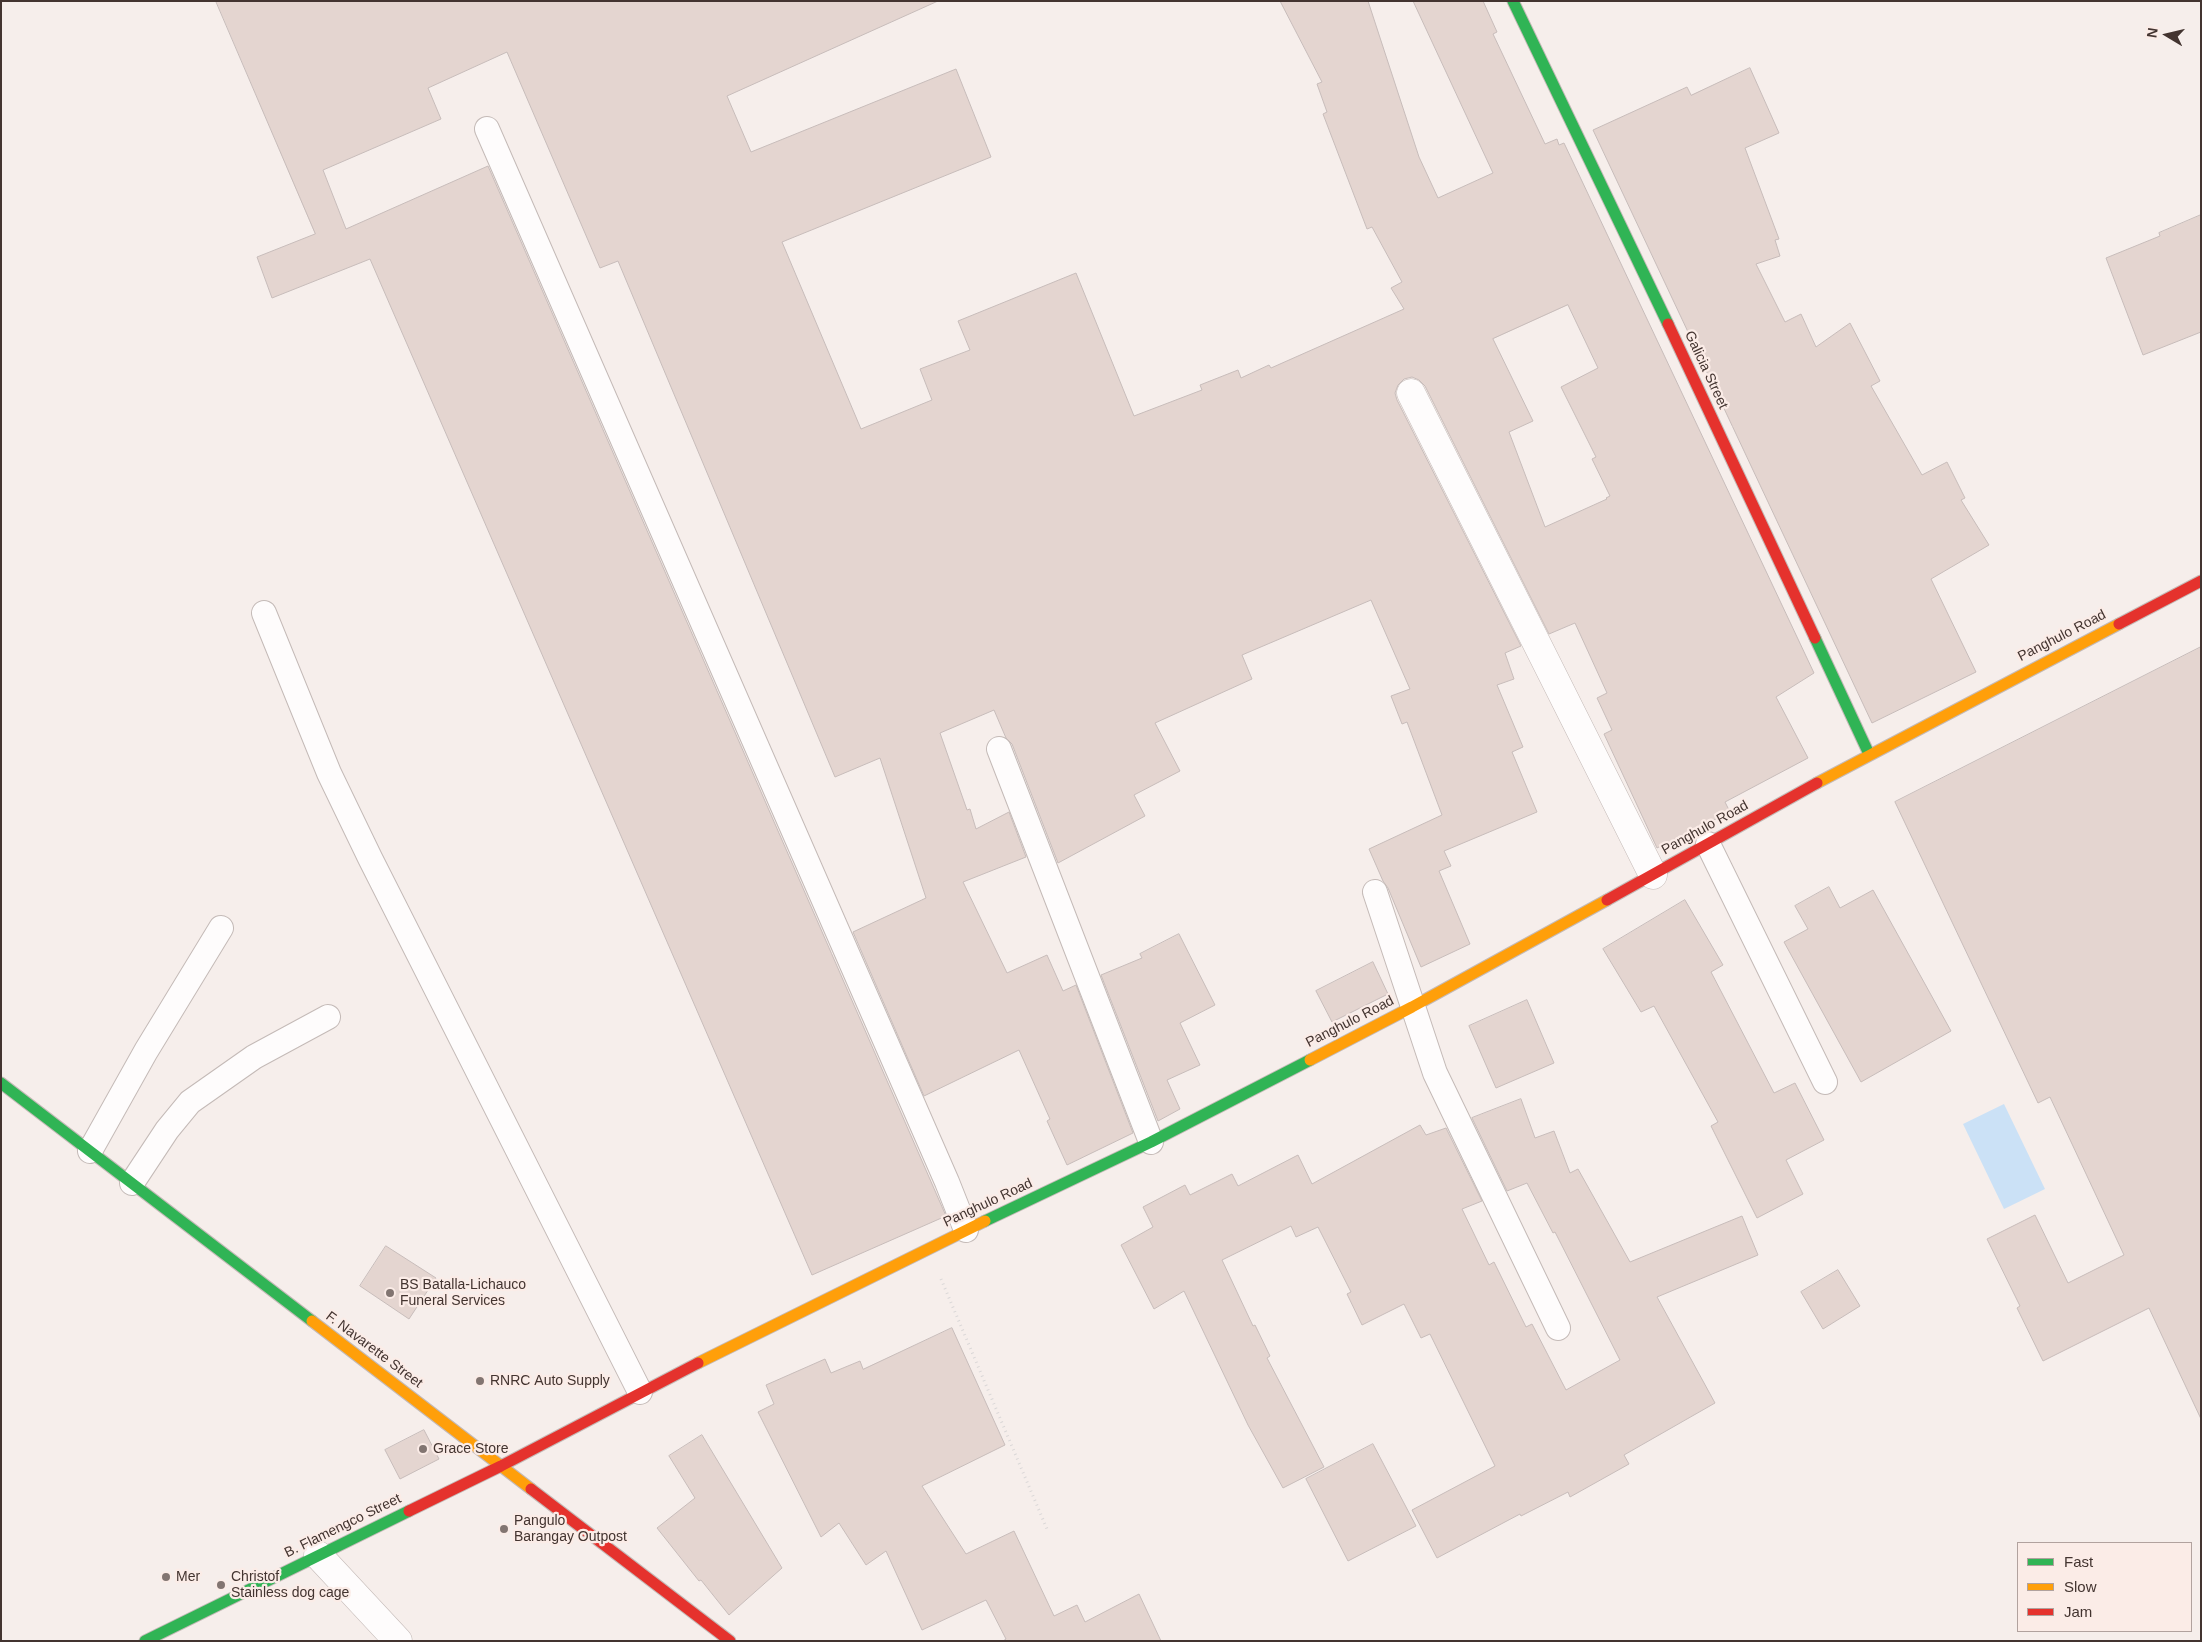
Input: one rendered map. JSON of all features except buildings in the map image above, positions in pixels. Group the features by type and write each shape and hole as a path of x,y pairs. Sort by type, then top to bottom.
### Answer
{"main road":[{"name":"Galicia Street","path":"1513,1 1648,281 1869,754"},
{"name":"Panghulo Road","path":"501,1466 640,1392 928,1248 1151,1142 1412,1007 1869,754 2201,581"},
{"name":"F. Navarette Street","path":"1,1083 730,1641"},
{"name":"B. Flamengco Street","path":"145,1641 501,1466"}],"street":[{"path":"1411,393 1653,875"},
{"path":"318,1555 398,1641"}],"lane":[{"path":"487,129 947,1182 966,1230"},
{"path":"264,613 329,772 370,858 640,1392"},
{"path":"999,750 1151,1142"},
{"path":"1708,844 1825,1082"},
{"path":"1375,892 1434,1074 1558,1328"},
{"path":"90,1151 146,1052 221,928"},
{"path":"132,1183 167,1130 190,1102 254,1057 328,1017"}],"path":[{"path":"928,1248 1047,1529"}],"water":[{"path":"2004,1104 2045,1189 2004,1209 1963,1124"}],"traffic: fast":[{"path":"1513,1 1668,324"},
{"path":"1815,638 1869,754"},
{"path":"985,1221 1151,1142 1310,1060"},
{"path":"1,1083 312,1321"},
{"path":"145,1641 409,1511"}],"traffic: slow":[{"path":"1817,783 2119,624"},
{"path":"1310,1060 1412,1007 1607,900"},
{"path":"698,1363 985,1221"},
{"path":"312,1321 531,1489"}],"traffic: jam":[{"path":"1668,324 1815,638"},
{"path":"2119,624 2201,581"},
{"path":"1607,900 1817,783"},
{"path":"409,1511 501,1466 698,1363"},
{"path":"531,1489 730,1641"}],"place":[{"name":"BS Batalla-Lichauco Funeral Services","path":"390,1293"},
{"name":"RNRC Auto Supply","path":"480,1381"},
{"name":"Grace Store","path":"423,1449"},
{"name":"Pangulo Barangay Outpost","path":"504,1529"},
{"name":"Mer","path":"166,1577"},
{"name":"Christof Stainless dog cage","path":"221,1585"}]}
